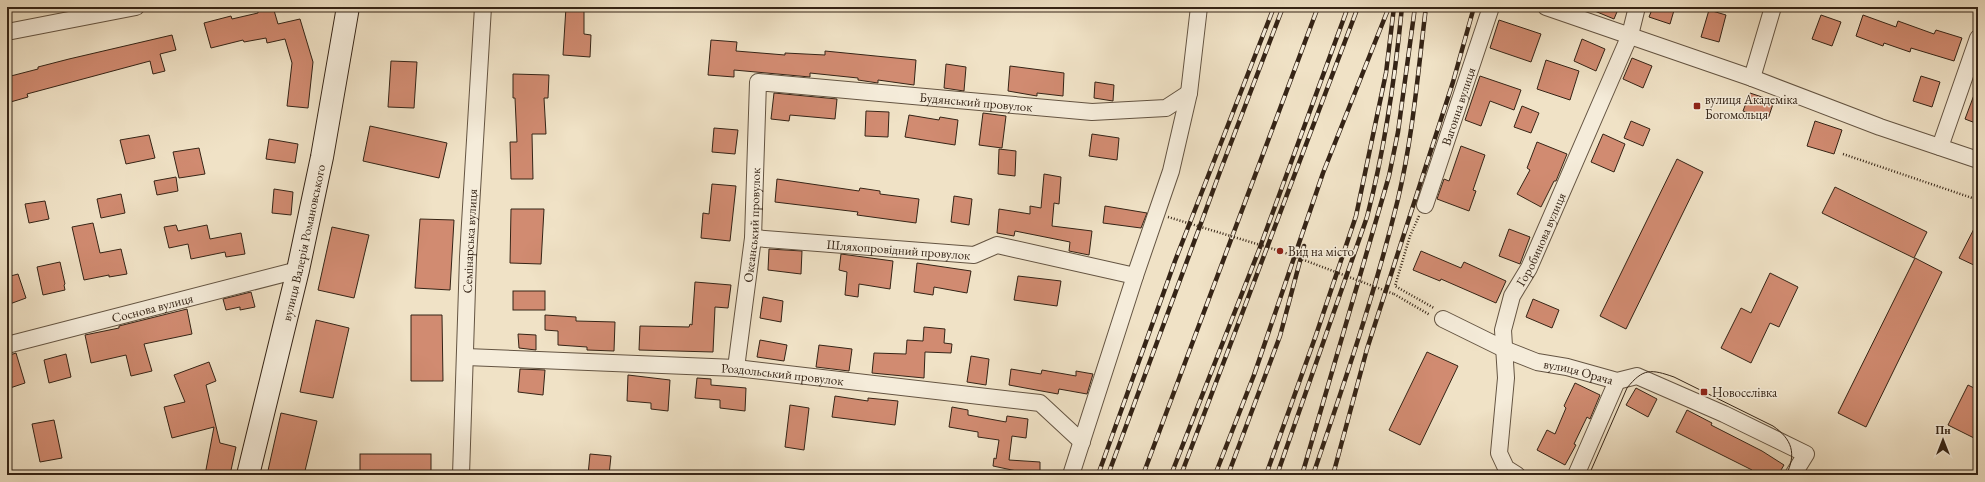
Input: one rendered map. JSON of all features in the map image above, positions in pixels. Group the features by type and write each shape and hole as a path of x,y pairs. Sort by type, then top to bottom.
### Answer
{"street":[{"path":"7,32 136,7"},
{"name":"вулиця Валерія Романовського","path":"248,475 298,270 322,157 348,7"},
{"name":"Семінарська вулиця","path":"461,475 468,258 483,7"},
{"path":"1071,475 1171,170 1189,93 1199,7"},
{"name":"Вагонна вулиця","path":"1425,205 1492,7"},
{"path":"1546,7 1752,78 1880,127 1978,160"},
{"name":"Горобинова вулиця","path":"1517,475 1506,468 1499,453 1506,378 1503,330 1512,296 1529,268 1630,35 1637,7"},
{"path":"1752,78 1773,7"},
{"path":"1940,147 1978,38"},
{"name":"Будянський провулок","path":"758,82 1092,112 1166,108 1189,93"},
{"name":"Океанський провулок","path":"736,368 752,238 758,82"},
{"name":"Шляхопровідний провулок","path":"752,238 974,255 997,245 1135,276"},
{"name":"Соснова вулиця","path":"7,345 298,270"},
{"name":"вулиця Орача","path":"1438,318 1504,349 1537,362 1567,367 1617,381 1637,376 1724,414 1806,454 1793,475"},
{"name":"Роздольський провулок","path":"466,357 736,368 1040,403 1082,442"},
{"path":"1576,475 1617,381"}],"path":[{"path":"1843,154 1978,200"},
{"path":"1425,205 1410,236 1395,286 1436,309 1438,318"},
{"path":"1168,217 1280,251 1394,294 1438,318"}],"building":[{"path":"273,7 278,24 300,19 313,62 308,108 287,106 292,63 285,39 267,43 266,38 244,42 243,40 211,48 204,23 231,16 232,19 258,13 258,11"},
{"path":"566,7 584,7 584,34 591,35 590,57 563,55"},
{"path":"1585,7 1619,7 1614,19"},
{"path":"1653,7 1675,7 1670,24 1649,17"},
{"path":"1709,10 1726,15 1719,42 1701,37"},
{"path":"1821,15 1841,22 1832,46 1812,39"},
{"path":"1863,15 1896,27 1898,21 1934,34 1936,30 1962,38 1954,61 1911,48 1910,52 1884,43 1883,46 1856,36"},
{"path":"1499,20 1541,34 1531,62 1490,48"},
{"path":"172,35 176,50 160,54 165,71 153,74 150,61 27,94 28,97 7,103 7,77 69,59"},
{"path":"1582,39 1605,49 1596,71 1574,61"},
{"path":"711,40 737,42 736,51 785,55 785,53 825,55 825,51 916,60 914,85 878,80 878,83 858,80 858,78 810,73 810,77 734,70 734,77 708,75"},
{"path":"1632,58 1652,66 1643,88 1623,79"},
{"path":"1546,60 1579,71 1570,100 1537,89"},
{"path":"391,61 417,62 414,108 388,107"},
{"path":"946,64 966,67 964,91 944,88"},
{"path":"1010,66 1064,73 1063,96 1037,93 1037,96 1008,91"},
{"path":"513,74 549,75 548,98 544,98 546,134 532,134 533,179 511,179 510,142 517,142 515,98 513,98"},
{"path":"1480,76 1521,90 1514,110 1490,101 1481,126 1465,120"},
{"path":"1921,76 1940,82 1932,107 1913,101"},
{"path":"1095,82 1114,85 1113,101 1094,98"},
{"path":"1978,87 1978,124 1965,119"},
{"path":"774,93 837,99 835,119 790,115 789,121 771,119"},
{"path":"1750,93 1774,101 1768,119 1743,111"},
{"path":"1522,106 1539,113 1531,133 1514,127"},
{"path":"866,111 889,112 888,137 865,136"},
{"path":"983,113 1006,116 1002,148 979,145"},
{"path":"909,115 939,120 940,117 958,120 955,145 905,137"},
{"path":"1631,121 1650,129 1643,146 1624,138"},
{"path":"1815,121 1842,130 1834,154 1807,146"},
{"path":"370,126 447,143 439,178 363,161"},
{"path":"714,128 738,130 735,154 712,152"},
{"path":"1092,134 1119,138 1117,160 1089,156"},
{"path":"1603,134 1625,144 1614,172 1591,162"},
{"path":"149,135 155,158 126,164 120,140"},
{"path":"269,139 298,144 295,163 266,159"},
{"path":"1537,142 1567,154 1556,181 1554,181 1541,207 1517,194 1530,170 1527,168"},
{"path":"1461,146 1485,155 1473,190 1476,191 1469,211 1437,199 1444,179 1449,181"},
{"path":"199,148 205,174 179,178 173,152"},
{"path":"999,149 1016,151 1015,176 998,174"},
{"path":"1677,159 1703,172 1626,329 1600,316"},
{"path":"1044,174 1061,177 1059,204 1054,203 1052,226 1092,231 1089,255 1069,251 1070,242 1015,231 1014,236 997,233 999,209 1030,214 1030,206 1041,208"},
{"path":"176,177 178,191 157,195 154,181"},
{"path":"777,179 859,191 860,188 880,191 880,194 919,199 916,223 857,215 858,212 775,202"},
{"path":"712,184 736,186 730,241 701,238 703,213 709,214"},
{"path":"1835,187 1927,232 1914,258 1822,213"},
{"path":"274,189 293,192 291,215 272,213"},
{"path":"121,194 125,213 101,218 97,199"},
{"path":"954,196 972,199 969,225 951,222"},
{"path":"45,201 49,219 29,223 25,204"},
{"path":"1105,206 1147,213 1141,228 1103,223"},
{"path":"511,209 544,209 541,264 510,263"},
{"path":"420,219 454,220 450,290 415,288"},
{"path":"1978,221 1978,267 1959,258"},
{"path":"93,223 100,253 121,249 127,274 109,277 109,275 84,280 72,227"},
{"path":"176,225 178,231 207,225 210,239 241,233 245,254 226,257 225,252 191,259 188,244 169,248 164,227"},
{"path":"332,227 369,235 354,298 318,290"},
{"path":"1509,229 1530,237 1520,264 1499,256"},
{"path":"769,249 802,251 801,274 768,270"},
{"path":"1421,251 1461,268 1464,262 1506,281 1496,303 1441,279 1440,281 1413,270"},
{"path":"841,254 893,261 890,289 859,284 858,297 845,295 847,272 839,270"},
{"path":"1915,258 1942,272 1866,427 1838,413"},
{"path":"60,262 65,290 43,295 37,267"},
{"path":"917,263 971,271 967,293 934,287 933,295 914,292"},
{"path":"1770,273 1798,287 1779,327 1770,323 1751,363 1721,348 1741,308 1751,313"},
{"path":"18,274 26,298 7,305 7,277"},
{"path":"1018,276 1061,281 1057,306 1014,300"},
{"path":"695,282 731,285 728,308 715,307 713,352 639,350 640,326 689,327 690,324 692,325"},
{"path":"513,291 545,291 545,310 513,310"},
{"path":"251,292 255,307 240,310 240,307 226,310 223,299"},
{"path":"763,297 783,301 781,322 760,318"},
{"path":"1533,299 1559,310 1552,328 1526,317"},
{"path":"187,309 192,334 144,344 152,371 131,376 126,355 91,363 85,335 119,328 119,326"},
{"path":"411,315 442,315 443,381 411,381"},
{"path":"545,315 576,317 576,321 615,322 614,351 587,350 587,347 558,345 558,331 545,330"},
{"path":"316,320 349,328 333,398 300,392"},
{"path":"924,327 945,329 944,343 952,344 951,353 925,352 924,378 872,373 874,353 906,354 907,340 923,341"},
{"path":"518,334 536,335 536,350 519,348"},
{"path":"760,340 787,345 784,361 757,357"},
{"path":"819,345 852,349 849,371 816,367"},
{"path":"1427,352 1458,366 1420,445 1389,430"},
{"path":"16,353 25,383 7,389 7,356"},
{"path":"66,354 71,377 49,383 44,360"},
{"path":"971,356 989,359 986,385 967,382"},
{"path":"209,362 216,381 206,385 220,443 236,447 230,475 205,475 214,427 172,438 164,407 185,402 174,375"},
{"path":"520,369 545,370 543,395 518,392"},
{"path":"1011,369 1041,374 1042,370 1076,376 1076,371 1093,374 1087,394 1059,389 1058,394 1009,385"},
{"path":"628,375 670,380 668,411 651,409 651,403 627,401"},
{"path":"697,378 711,379 711,385 746,388 745,411 720,408 720,400 695,398"},
{"path":"1575,383 1600,395 1590,419 1587,417 1574,444 1576,445 1565,465 1537,450 1547,430 1555,434 1566,408 1564,406"},
{"path":"1968,385 1978,390 1978,440 1948,425"},
{"path":"1636,388 1657,399 1648,417 1626,405"},
{"path":"835,396 868,401 868,398 898,401 895,425 832,417"},
{"path":"790,405 809,408 804,450 785,447"},
{"path":"952,407 968,410 968,415 1006,422 1007,416 1028,419 1026,438 1012,436 1009,460 1040,462 1040,475 1026,475 1026,473 993,466 994,458 996,459 999,440 978,437 978,432 949,427"},
{"path":"1687,410 1712,423 1711,425 1762,451 1784,465 1778,475 1749,475 1752,470 1676,432"},
{"path":"281,413 317,421 304,475 267,475"},
{"path":"54,420 62,458 40,462 32,424"},
{"path":"360,454 431,454 431,475 360,475"},
{"path":"590,454 611,456 609,475 588,475"}],"tram line":[{"path":"1589,475 1627,388 1638,377 1648,372 1674,377 1773,426 1785,436 1791,448 1791,460 1786,475"}],"railway":[{"path":"1098,475 1175,261 1274,7"},
{"path":"1108,475 1221,169 1283,7"},
{"path":"1143,475 1318,7"},
{"path":"1171,475 1259,250 1348,7"},
{"path":"1181,475 1358,7"},
{"path":"1215,475 1254,375 1323,173 1389,7"},
{"path":"1266,475 1316,335 1356,216 1386,73 1394,7"},
{"path":"1277,475 1367,217 1389,113 1402,7"},
{"path":"1302,475 1389,176 1398,132 1415,7"},
{"path":"1313,475 1369,304 1398,199 1408,151 1426,7"},
{"path":"1333,475 1367,349 1453,82 1474,7"},
{"path":"1228,475 1280,336 1304,246"}],"place":[{"name":"вулиця Академіка Богомольця","path":"1697,106"},
{"name":"Вид на місто","path":"1280,251"},
{"name":"Новоселівка","path":"1704,392"}]}
